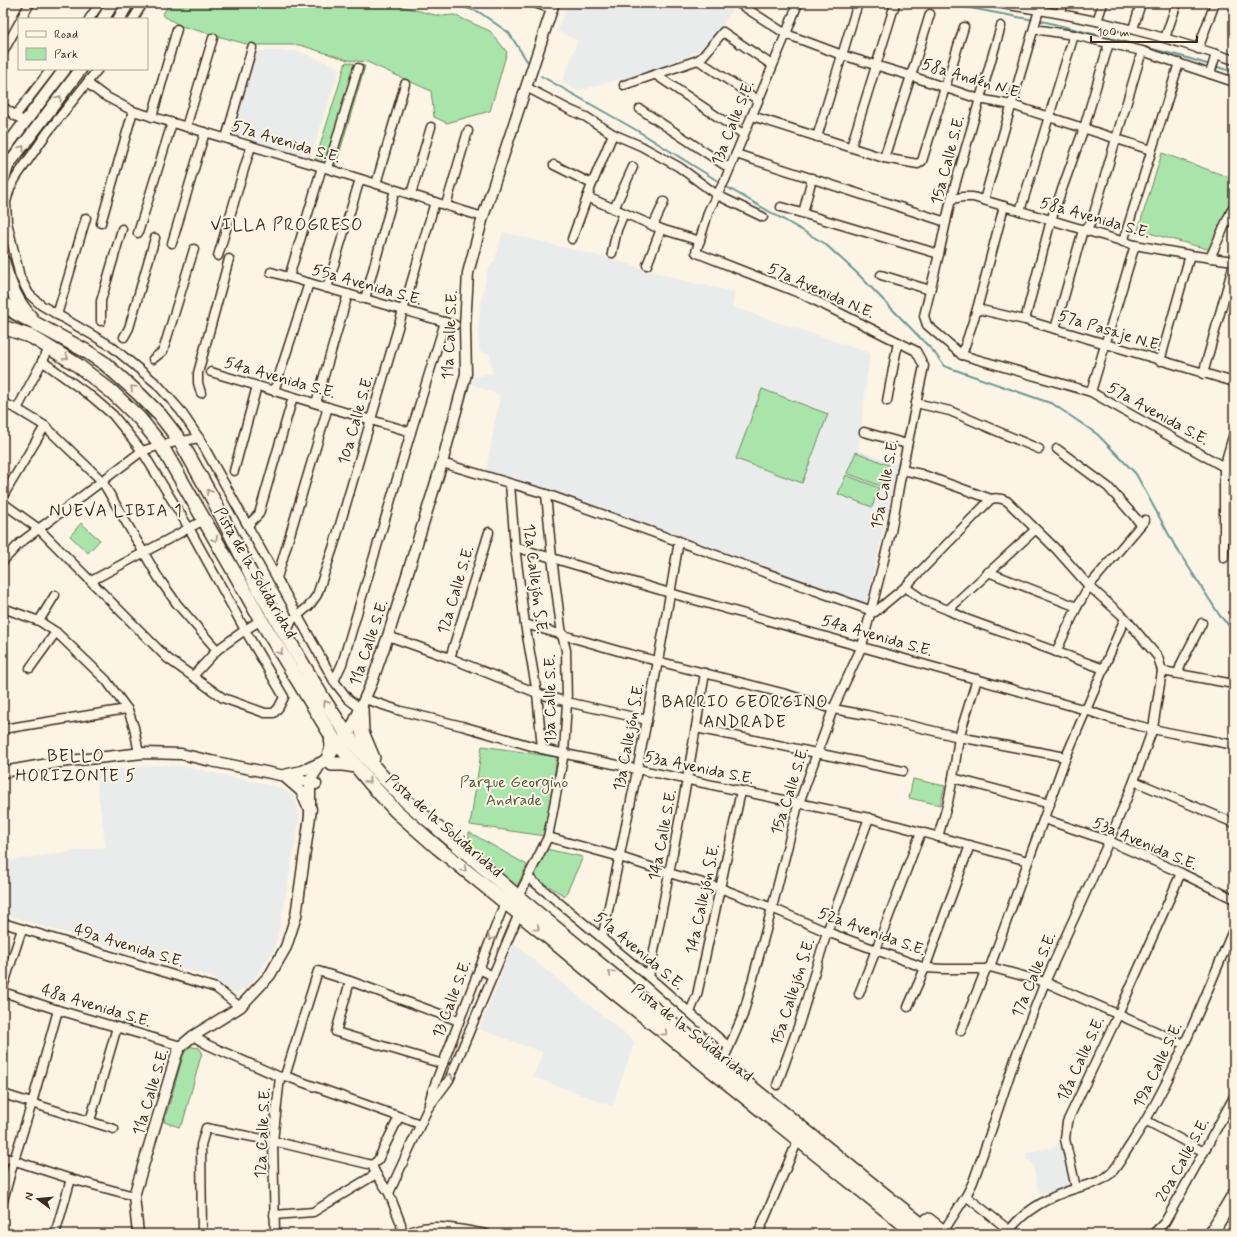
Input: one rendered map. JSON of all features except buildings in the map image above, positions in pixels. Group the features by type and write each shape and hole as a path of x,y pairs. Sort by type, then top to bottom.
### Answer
{"main road":[{"path":"104,18 113,3"},
{"path":"120,18 128,3"},
{"path":"3,151 64,70"},
{"path":"4,173 80,70"},
{"path":"3,262 8,280 15,296 35,331 3,335"},
{"name":"Pista de la Solidaridad","path":"3,303 16,313 50,347 76,364 112,392 140,419 161,445 261,620 331,735 370,783 396,811 438,848 614,992 907,1226"},
{"name":"Pista de la Solidaridad","path":"3,327 35,331 86,351 104,363 126,382 160,415 181,442 214,501 258,588 324,700 348,736 379,773 406,801 518,897 631,990 722,1062 907,1226"},
{"path":"363,704 362,732 379,773"},
{"path":"331,735 332,747 329,760 356,766"},
{"path":"679,1044 689,1060 699,1070 794,1147 907,1226 916,1234"},
{"name":"Pista de la Solidaridad","path":"739,1077 763,1090 779,1101 941,1233"},
{"path":"1211,1234 1234,1195"},
{"path":"1219,1234 1234,1209"},
{"path":"907,1226 941,1233"}],"street":[{"path":"22,18 30,3"},
{"path":"90,18 100,3"},
{"path":"134,18 143,3"},
{"path":"535,3 553,6"},
{"name":"13a Calle S.E.","path":"697,253 696,250 709,210 725,180 798,3"},
{"path":"817,137 858,3"},
{"path":"995,3 1038,13 1060,13 1165,38 1198,49 1213,65 1234,82"},
{"path":"1060,13 1064,3"},
{"path":"1097,21 1103,3"},
{"path":"1133,30 1141,3"},
{"path":"1165,38 1177,3"},
{"path":"1198,49 1215,3"},
{"name":"58a Andén N.E.","path":"738,4 786,34 842,55 979,99 1012,105 1048,116 1151,150"},
{"path":"851,147 895,4"},
{"name":"11a Calle S.E.","path":"138,1234 134,1196 177,1054 181,1046 193,1036 240,1007 270,975 286,947 296,916 314,784 322,774 329,760 341,749 363,704 388,636 442,463 466,374 465,326 468,273 483,217 553,6"},
{"path":"984,200 1038,13"},
{"path":"884,158 930,14"},
{"path":"3,52 18,25"},
{"name":"15a Calle S.E.","path":"962,355 927,325 924,316 951,199 1001,26"},
{"path":"752,116 884,158 918,164 922,161 964,27"},
{"path":"1034,27 1142,51 1179,64 1213,65 1234,60"},
{"path":"152,117 177,29"},
{"path":"624,85 698,60 723,32 772,66"},
{"path":"1020,211 1074,35"},
{"path":"186,127 214,38"},
{"path":"1025,320 1051,220 1084,128 1109,43"},
{"path":"226,138 252,48"},
{"path":"1055,329 1083,230 1089,226 1092,220 1142,51"},
{"path":"698,60 758,100"},
{"path":"1123,242 1179,64"},
{"path":"289,277 358,68"},
{"path":"15,116 50,70"},
{"path":"97,70 48,133 10,188 6,202 7,222 20,277 29,294 41,305 111,346 157,384 180,410 199,438 334,681 348,699 363,704"},
{"path":"656,75 743,134"},
{"name":"57a Avenida S.E.","path":"87,83 103,95 133,111 483,217"},
{"path":"376,184 405,84"},
{"path":"526,87 586,117 613,134 641,146 763,217"},
{"path":"3,107 25,122 48,133"},
{"path":"640,109 730,168"},
{"path":"101,223 133,111"},
{"path":"138,233 172,122"},
{"path":"411,194 431,127"},
{"path":"446,205 468,131"},
{"path":"172,243 205,132"},
{"path":"572,239 592,184 613,134"},
{"path":"218,256 251,146"},
{"path":"736,154 946,222"},
{"path":"554,166 592,184"},
{"path":"614,209 633,167"},
{"path":"803,213 812,178"},
{"path":"327,288 360,179"},
{"path":"365,299 395,190"},
{"path":"587,197 657,227 700,240"},
{"name":"58a Avenida S.E.","path":"951,199 973,197 1135,245 1234,262"},
{"name":"10a Calle S.E.","path":"285,636 289,625 309,606 317,595 334,545 435,202"},
{"path":"647,265 664,202"},
{"path":"1210,258 1234,205"},
{"path":"1004,206 977,309 962,355 1090,392 1135,245"},
{"path":"781,207 939,254"},
{"path":"612,253 617,230 624,213"},
{"path":"57,314 86,218"},
{"path":"102,321 100,301 122,229"},
{"path":"124,337 129,328 155,238"},
{"path":"153,359 163,351 194,249"},
{"name":"57a Avenida N.E.","path":"697,253 804,296 898,342 916,351 924,366"},
{"path":"1160,361 1190,255"},
{"path":"201,393 198,383 198,373 229,259"},
{"path":"1203,374 1234,262"},
{"name":"55a Avenida S.E.","path":"271,272 455,325"},
{"path":"881,275 930,290"},
{"path":"274,391 309,283"},
{"path":"316,403 348,294"},
{"name":"57a Pasaje N.E.","path":"977,309 1025,320 1234,382"},
{"path":"334,681 342,664 445,322"},
{"path":"887,401 898,342"},
{"path":"17,409 50,347"},
{"path":"3,503 39,528 167,658 223,698 265,713 274,714 284,697 244,630 189,528 142,451 112,415 92,397 42,361"},
{"name":"15a Calle S.E.","path":"722,1062 743,1015 799,803 833,709 862,646 891,532 907,444 924,366"},
{"name":"54a Avenida S.E.","path":"211,372 411,432"},
{"path":"234,471 258,386"},
{"name":"57a Avenida S.E.","path":"1090,392 1224,467 1234,471"},
{"path":"248,526 260,514 293,397"},
{"path":"3,403 17,409 46,426 102,481 158,577 178,604 217,650"},
{"path":"916,403 950,411 1039,449"},
{"path":"277,578 328,407"},
{"path":"3,496 46,426"},
{"path":"864,432 907,444"},
{"path":"1224,558 1224,467 1234,433"},
{"path":"3,561 20,543 142,451 161,445 199,438"},
{"path":"1056,449 1108,487 1143,522 1089,586 1077,607 1056,652"},
{"path":"442,463 546,494 843,599 875,612 905,587 991,498"},
{"path":"902,470 921,474 958,488 991,498 998,497 1007,501 1057,550 1089,586 1125,618 1158,657 1162,670 1234,684"},
{"name":"12a Callejón S.E.","path":"510,484 515,547 537,693 542,749"},
{"name":"13a Calle S.E.","path":"518,897 529,878 548,837 564,753 567,702 566,650 562,635 552,558 546,494"},
{"path":"91,580 204,520"},
{"path":"948,610 988,572 1036,530"},
{"name":"12a Calle S.E.","path":"450,658 489,532"},
{"name":"13a Callejón S.E.","path":"602,938 620,857 647,720 679,541"},
{"name":"54a Avenida S.E.","path":"515,547 670,593 978,679 1123,722 1234,744"},
{"path":"988,572 1077,607"},
{"path":"905,587 924,601 966,619 1104,669"},
{"path":"39,621 55,596"},
{"path":"3,608 39,621 56,632 106,680 128,710 134,727 139,754"},
{"path":"961,1031 988,968 1050,804 1066,757 1125,618"},
{"path":"193,676 217,650 244,630 261,620"},
{"path":"1178,673 1202,623"},
{"path":"526,624 657,661 786,694 833,709 867,715 959,737 1066,757"},
{"path":"30,668 56,632"},
{"path":"388,636 450,658 537,693 567,702 647,720"},
{"name":"17a Calle S.E.","path":"941,1233 966,1196 973,1182 1017,1053 1045,982 1134,781 1153,728 1162,670"},
{"name":"14a Calle S.E.","path":"649,977 687,780 705,673"},
{"path":"938,837 948,802 959,737 978,679"},
{"name":"53a Avenida S.E.","path":"363,704 401,711 462,726 542,749 868,818 1028,861"},
{"path":"3,729 128,710"},
{"path":"696,728 903,771"},
{"path":"3,772 60,762 139,754 181,754 280,775 314,784"},
{"path":"280,775 296,773 329,760"},
{"path":"280,775 292,782 301,791 310,814"},
{"path":"953,778 1050,804"},
{"path":"1134,781 1234,823"},
{"name":"14a Callejón S.E.","path":"690,1012 697,995 741,791"},
{"name":"15a Callejón S.E.","path":"777,1085 799,1024 827,932 868,818"},
{"name":"53a Avenida S.E.","path":"1044,819 1108,841 1181,872 1234,899"},
{"path":"859,994 921,832"},
{"name":"52a Avenida S.E.","path":"548,837 620,857 720,888 772,908 827,932 925,968 988,968 1045,982 1184,1044"},
{"path":"908,1007 925,968 970,845"},
{"name":"18a Calle S.E.","path":"1076,1188 1065,1139 1067,1122 1118,1015 1181,872"},
{"name":"51a Avenida S.E.","path":"529,878 649,977 730,1047"},
{"path":"505,902 518,897 521,907 520,914"},
{"name":"13 Calle S.E.","path":"428,1108 432,1092 505,902"},
{"name":"13 Calle S.E.","path":"389,1193 428,1108 449,1080 520,914"},
{"name":"49a Avenida S.E.","path":"3,923 216,988 240,1007"},
{"path":"3,987 22,928"},
{"name":"19a Calle S.E.","path":"1076,1188 1100,1182 1111,1174 1147,1121 1184,1044 1234,928"},
{"path":"479,969 493,976"},
{"name":"12a Calle S.E.","path":"275,1234 273,1141 282,1076 318,970 350,981"},
{"path":"443,1064 336,1032 350,981 459,1021"},
{"name":"48a Avenida S.E.","path":"3,992 58,1010 181,1046"},
{"path":"3,1201 58,1010"},
{"path":"90,1121 117,1027"},
{"path":"193,1036 208,1045 282,1076 420,1124"},
{"path":"3,1094 114,1129"},
{"name":"20a Calle S.E.","path":"1153,1234 1165,1222 1234,1097"},
{"path":"372,1165 378,1160 399,1117"},
{"path":"1147,1121 1204,1152"},
{"path":"202,1234 201,1145 206,1128 273,1141 372,1165"},
{"path":"758,1234 794,1147"},
{"path":"3,1157 71,1179 134,1196"},
{"path":"372,1165 376,1174 389,1193 401,1224 402,1234"},
{"path":"274,1215 313,1212 376,1174"},
{"path":"55,1234 71,1179"},
{"path":"966,1196 1012,1232 1015,1223 1036,1205 1076,1188"},
{"path":"407,1234 418,1229 430,1228 486,1234"}],"shaded area":[{"path":"568,3 736,3 717,34 703,47 671,68 622,84 620,79 578,91 562,82 578,41 557,31"},
{"path":"257,51 299,51 340,68 310,158 232,134"},
{"path":"503,232 614,260 689,282 735,292 732,307 870,353 858,451 898,463 866,606 486,471 500,395 471,384 473,377 492,373 490,354 480,352 478,338 480,310 487,271 495,260"},
{"path":"152,765 181,766 256,782 281,788 295,797 300,816 284,906 274,950 249,986 234,994 211,977 3,914 3,860 5,861 106,847 95,771"},
{"path":"514,944 635,1042 612,1106 533,1077 543,1052 479,1029"},
{"path":"1062,1145 1070,1188 1039,1194 1032,1162 1027,1160 1026,1153"}],"green space":[{"path":"170,3 388,3 439,16 454,15 490,31 507,52 490,111 447,123 434,117 431,91 367,62 348,60 300,45 250,45 181,26 162,15"},
{"path":"346,62 365,66 335,168 315,162"},
{"path":"1162,153 1234,179 1234,195 1211,250 1138,230"},
{"path":"762,389 828,414 802,483 736,459"},
{"path":"856,452 889,465 880,486 847,473"},
{"path":"846,475 879,488 872,507 838,494"},
{"path":"81,523 100,540 88,553 70,536"},
{"name":"Parque Georgino Andrade","path":"482,746 557,757 545,836 470,825"},
{"path":"913,779 945,786 940,805 909,798"},
{"path":"469,832 527,865 517,887 469,845"},
{"path":"546,849 583,857 565,896 533,877"},
{"path":"186,1046 199,1048 202,1052 183,1122 179,1127 164,1122"}],"waterway":[{"path":"450,3 479,12 509,33 527,61"},
{"path":"944,3 1034,20"},
{"path":"1038,20 1210,65"},
{"path":"1214,66 1234,72"},
{"path":"541,76 638,131 721,183"},
{"path":"725,186 824,243 857,273 934,352 944,366 1053,404 1097,434 1136,474 1175,546 1220,616 1234,631"},
{"path":"3,315 52,340"},
{"path":"70,349 93,363 118,384"},
{"path":"139,403 150,418"}],"district":[{"name":"VILLA PROGRESO","path":"287,225"},
{"name":"NUEVA LIBIA 1","path":"116,511"},
{"name":"BARRIO GEORGINO ANDRADE","path":"745,712"},
{"name":"BELLO HORIZONTE 5","path":"76,766"}]}
